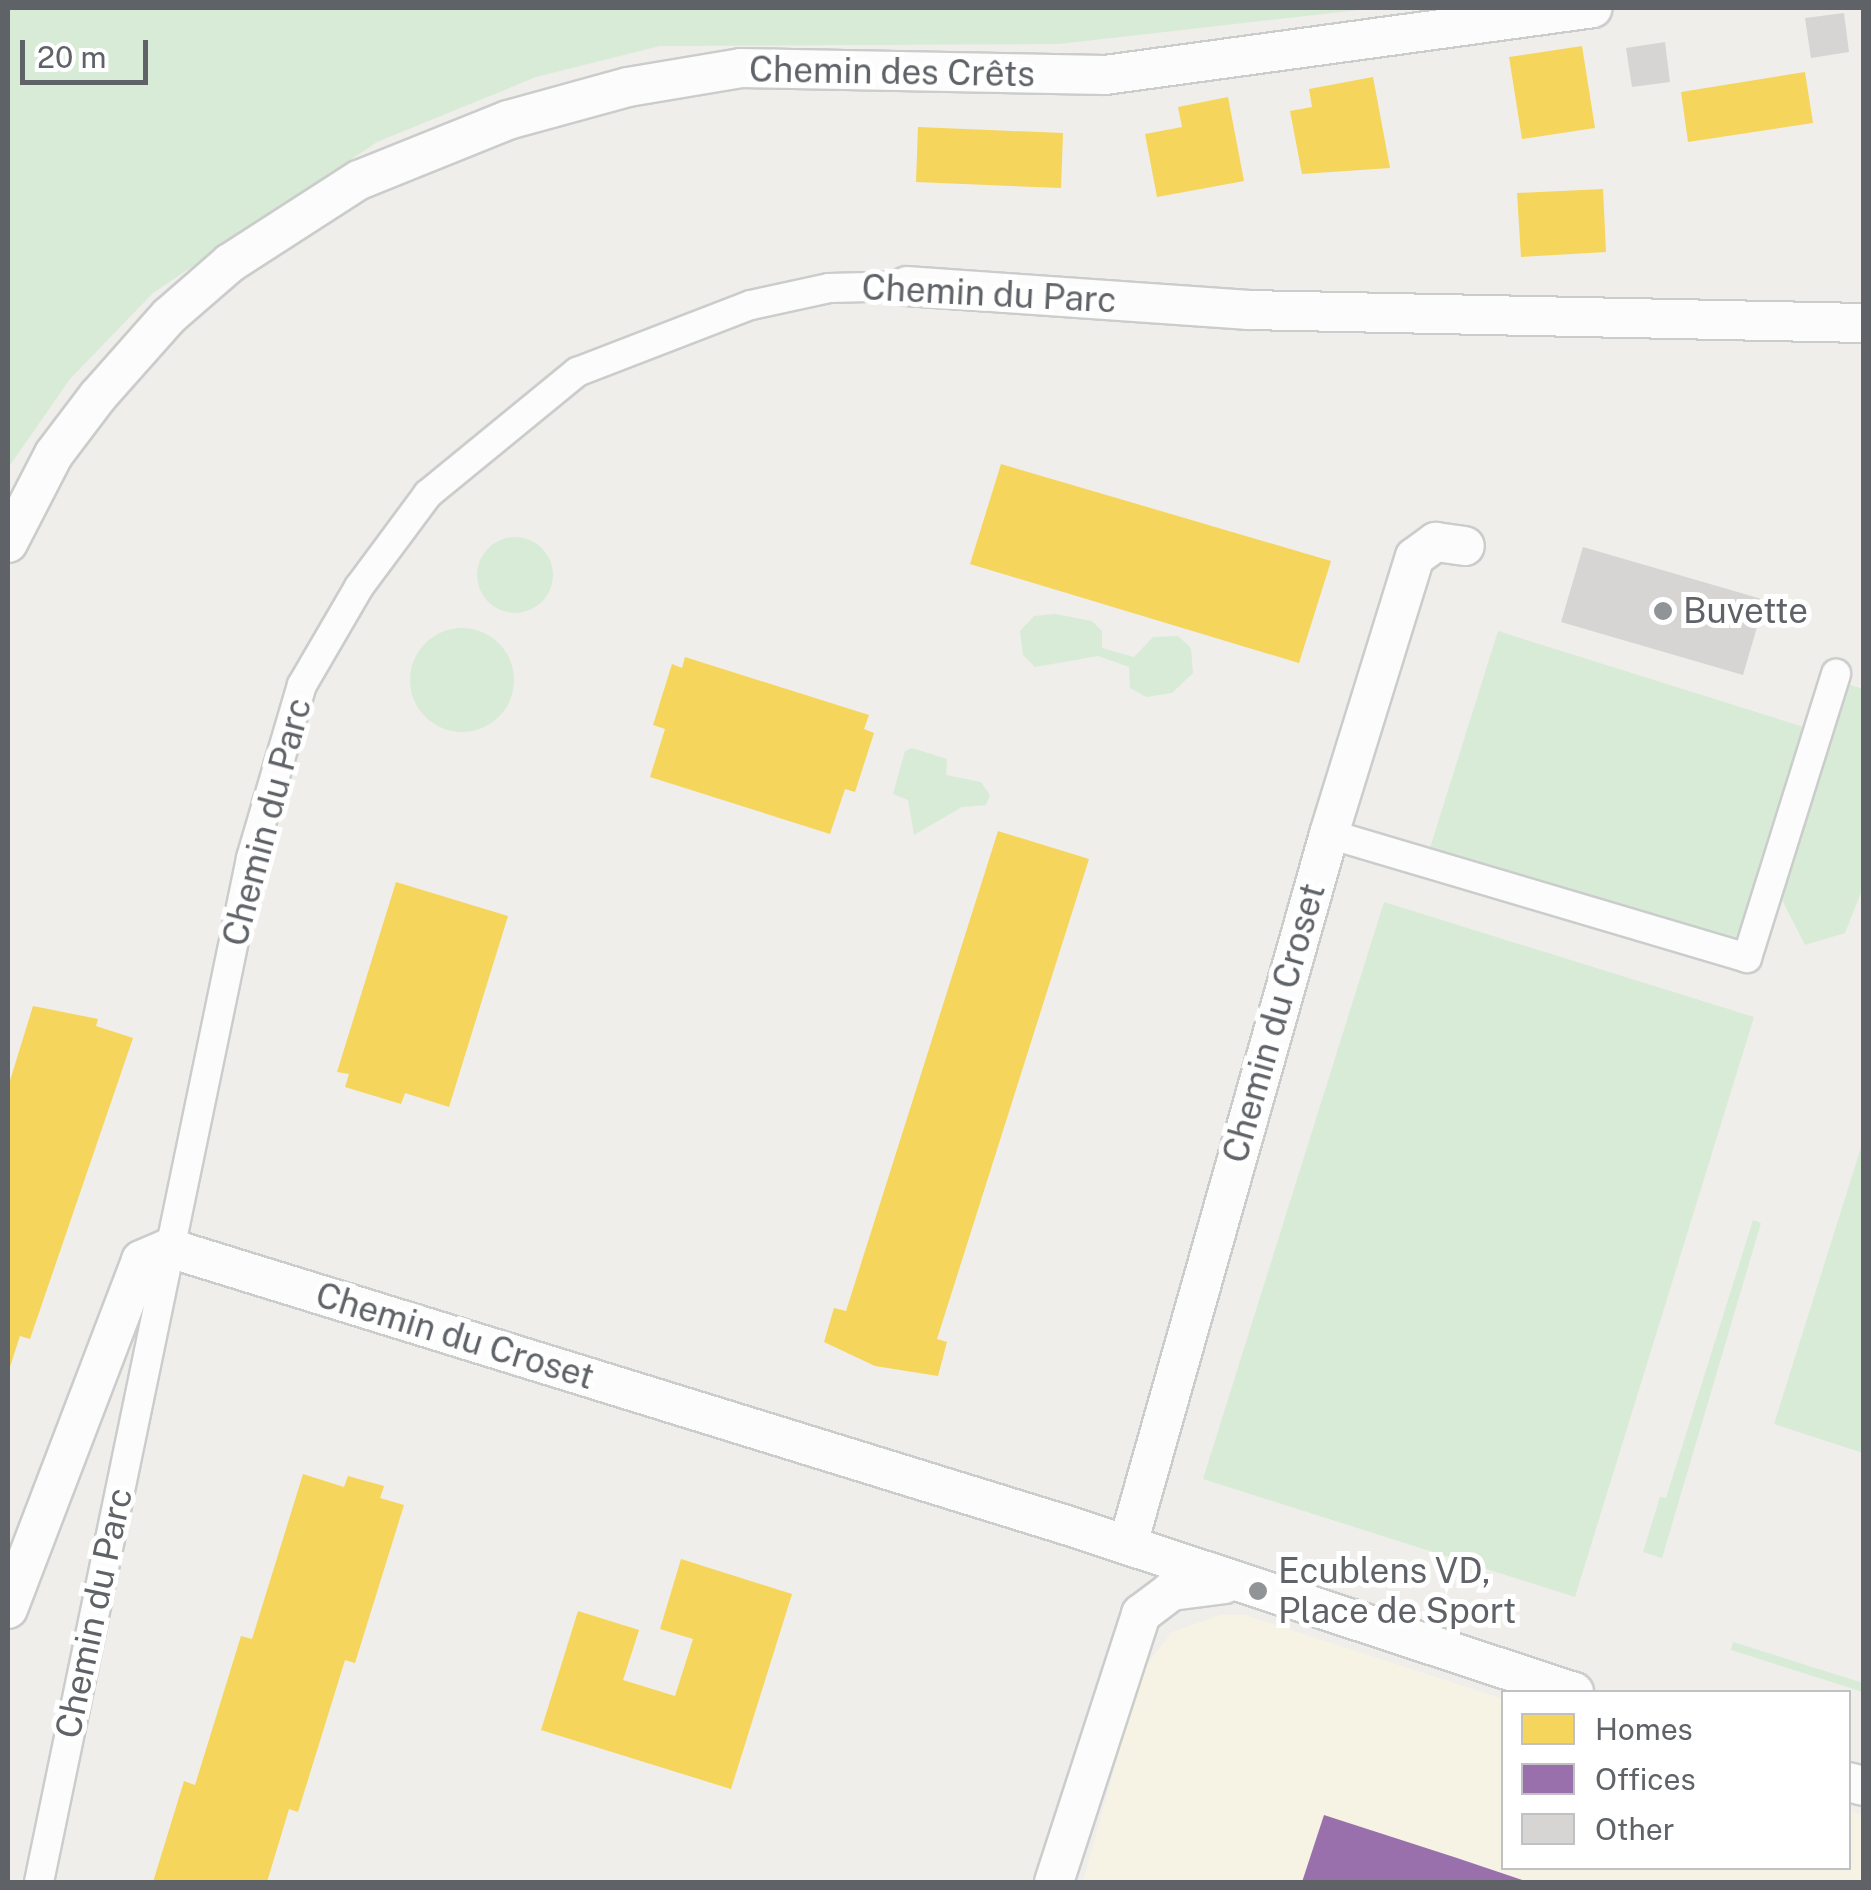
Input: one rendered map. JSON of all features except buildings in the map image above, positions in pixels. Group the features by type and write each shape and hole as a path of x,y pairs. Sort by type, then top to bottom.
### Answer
{"street":[{"name":"Chemin des Crêts","path":"8,543 54,454 98,396 170,316 230,263 359,180 508,120 628,87 742,68 1105,75 1592,8"},
{"name":"Chemin du Parc","path":"38,1882 251,858 302,685 359,587 428,494 578,372 630,347 751,306 828,288 907,286 1248,310 1864,322"},
{"name":"Chemin du Croset","path":"1128,1544 1328,834 1415,557 1436,542 1465,546"},
{"path":"1328,834 1747,958 1836,674"},
{"name":"Chemin du Croset","path":"170,1248 1128,1544 1233,1584 1568,1690"},
{"path":"8,1609 141,1260 170,1248"},
{"path":"1054,1882 1141,1614 1171,1591 1233,1584"}],"shaded area":[{"path":"1221,1615 1245,1615 1501,1698 1501,1870 1851,1870 1851,1811 1863,1815 1863,1882 1083,1882 1141,1672 1172,1632"}],"green space":[{"path":"8,8 1376,8 1059,44 660,46 536,77 377,142 153,293 70,379 8,468"},
{"path":"515,537 542,548 553,575 542,602 515,613 488,602 477,575 488,548"},
{"path":"1055,614 1092,621 1102,631 1102,648 1134,657 1153,637 1178,636 1191,648 1193,673 1172,693 1146,697 1130,688 1129,667 1098,656 1035,667 1023,655 1020,631 1034,616"},
{"path":"462,628 482,632 499,643 510,660 514,680 510,700 499,717 482,728 462,732 442,728 425,717 414,700 410,680 414,660 425,643 442,632"},
{"path":"1498,631 1807,728 1737,938 1731,942 1429,851"},
{"path":"1845,683 1863,689 1864,885 1845,933 1805,945 1778,892"},
{"path":"912,748 947,759 946,775 981,782 990,795 986,805 962,807 914,835 908,800 893,794 905,751"},
{"path":"1384,902 1754,1017 1575,1597 1203,1479"},
{"path":"1863,1141 1863,1453 1774,1424"},
{"path":"1753,1220 1761,1223 1662,1558 1643,1552 1660,1497 1666,1498"},
{"path":"1733,1642 1863,1683 1863,1692 1731,1650"}],"place":[{"name":"Buvette","path":"1663,611"},
{"name":"Ecublens VD, Place de Sport","path":"1258,1591"}]}
